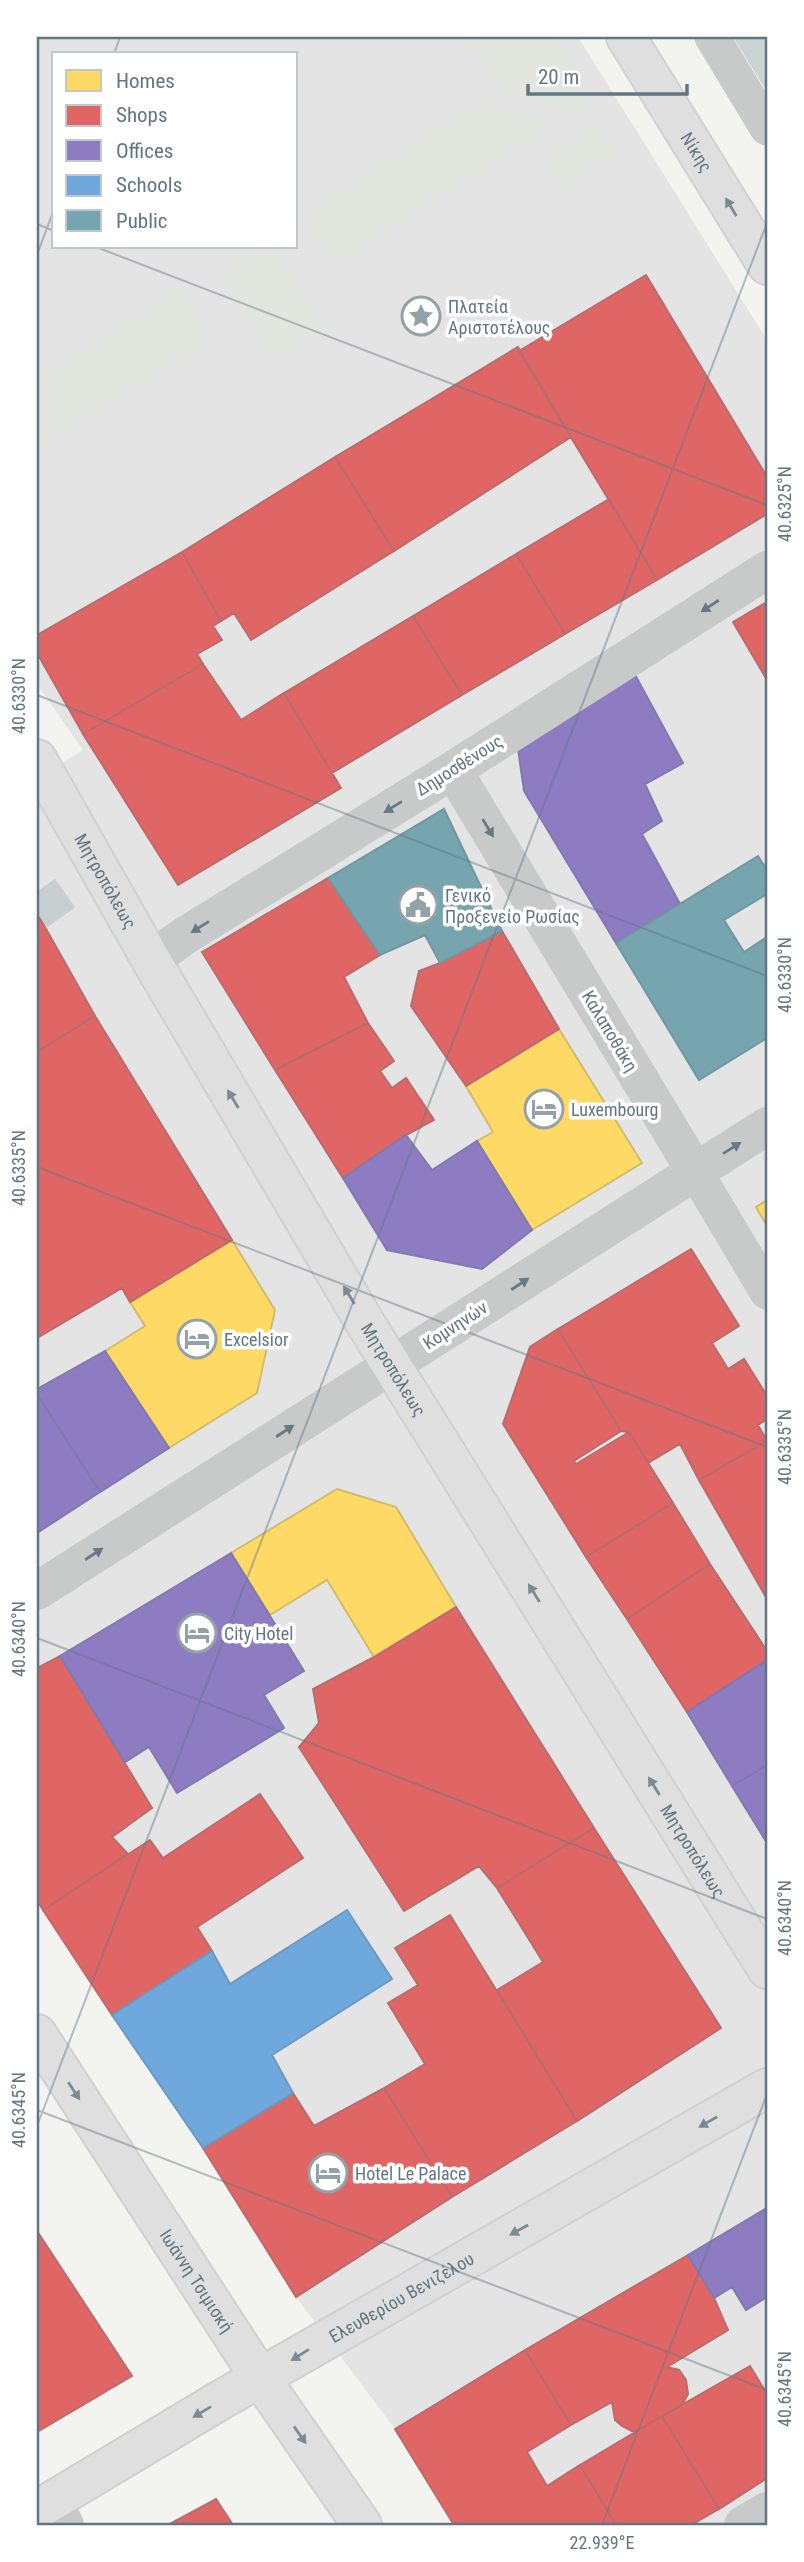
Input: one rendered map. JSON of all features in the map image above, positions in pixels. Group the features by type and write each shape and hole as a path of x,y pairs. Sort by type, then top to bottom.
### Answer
{"main road":[{"name":"Νίκης","path":"626,37 767,265"},
{"name":"Μητροπόλεως","path":"37,760 151,960 393,1366 767,1969"},
{"name":"Ιωάννη Τσιμισκή","path":"37,2034 261,2379 362,2525"},
{"name":"Ελευθερίου Βενιζέλου","path":"52,2512 219,2401 767,2088"}],"street":[{"path":"712,37 767,128"},
{"name":"Δημοσθένους","path":"151,960 767,569"},
{"name":"Καλαποθάκη","path":"453,770 767,1292"},
{"name":"Κομνηνών","path":"37,1591 767,1126"},
{"path":"743,2525 767,2511"}],"shaded area":[{"path":"37,37 578,37 767,340 767,2525 454,2525 395,2429 296,2297 203,2148 37,1900 37,779 83,750 37,684"},
{"path":"469,37 554,37 591,98 573,109 501,89"},
{"path":"733,37 767,37 767,92"},
{"path":"473,107 553,123 335,263 305,216"},
{"path":"599,125 616,152 563,187 546,160"},
{"path":"264,248 273,248 323,328 275,358 221,275"},
{"path":"181,290 211,337 37,446 37,381"}],"building: Homes":[{"name":"Luxembourg","path":"559,1029 642,1163 532,1230 477,1141 493,1132 466,1086"},
{"path":"767,1200 767,1226 756,1207"},
{"name":"Excelsior","path":"232,1240 275,1310 257,1393 169,1448 105,1351 145,1326 130,1302"},
{"path":"337,1489 396,1507 456,1607 374,1657 327,1580 270,1615 231,1553"}],"building: Shops":[{"path":"646,275 767,477 767,514 657,580 519,351"},
{"path":"518,347 571,437 394,551 335,457"},
{"path":"335,457 394,551 251,640 234,613 221,621 182,552"},
{"path":"609,499 657,580 565,634 516,554"},
{"path":"182,552 221,621 213,626 222,640 197,654 203,664 83,734 37,653 37,635"},
{"path":"516,554 565,634 462,695 413,616"},
{"path":"767,602 767,680 733,622"},
{"path":"413,616 462,695 332,773 284,693"},
{"path":"203,664 241,720 284,693 341,788 178,885 83,734"},
{"path":"328,878 380,955 344,977 368,1023 275,1070 202,952"},
{"path":"37,913 95,1016 37,1052"},
{"path":"502,931 559,1029 466,1086 411,1006 419,971"},
{"path":"95,1016 232,1240 130,1302 122,1288 37,1338 37,1052"},
{"path":"368,1023 394,1061 380,1071 392,1088 406,1078 434,1120 406,1135 343,1178 275,1070"},
{"path":"691,1249 739,1326 712,1343 728,1369 744,1359 767,1396 767,1419 758,1425 767,1441 699,1480 680,1444 648,1463 629,1432 621,1431 558,1329"},
{"path":"558,1329 621,1431 574,1461 576,1464 629,1432 673,1503 586,1557 503,1424 530,1347"},
{"path":"767,1441 767,1599 699,1480"},
{"path":"673,1503 710,1564 627,1619 586,1557"},
{"path":"710,1564 767,1651 767,1660 687,1712 627,1619"},
{"path":"456,1607 594,1828 497,1888 479,1866 404,1911 299,1747 319,1723 313,1689 374,1657"},
{"path":"60,1656 152,1808 112,1837 128,1854 43,1910 37,1900 37,1668"},
{"path":"260,1794 303,1858 197,1927 212,1951 112,2015 43,1910 150,1840 163,1858"},
{"path":"594,1828 721,2028 577,2121 497,1990 543,1962 497,1888"},
{"path":"450,1915 577,2121 452,2197 384,2088 425,2064 388,2003 418,1985 395,1948"},
{"path":"384,2088 452,2197 296,2297 203,2148 293,2093 314,2126"},
{"path":"37,2231 132,2376 37,2432"},
{"path":"688,2255 714,2298 728,2330 667,2367 679,2370 686,2380 688,2394 682,2405 634,2432 615,2420 612,2402 571,2425 525,2350"},
{"path":"525,2350 571,2425 527,2452 547,2486 580,2465 616,2525 454,2525 395,2429"},
{"path":"750,2366 767,2394 767,2478 719,2509 662,2416"},
{"path":"662,2416 719,2509 691,2525 616,2525 580,2465"},
{"path":"216,2499 233,2525 168,2525"}],"building: Offices":[{"path":"633,671 683,763 645,784 662,821 642,834 680,904 616,943 524,791 518,749"},
{"path":"406,1135 432,1170 477,1141 532,1230 482,1269 387,1250 343,1178"},
{"path":"105,1351 169,1448 100,1492 37,1394 37,1389"},
{"path":"37,1394 100,1492 37,1533"},
{"path":"231,1553 304,1671 264,1695 284,1728 177,1793 149,1747 125,1762 60,1656"},
{"path":"767,1660 767,1765 732,1786 687,1712"},
{"path":"767,1765 767,1843 732,1786"},
{"path":"767,2208 767,2297 746,2310 732,2287 714,2298 688,2255"}],"building: Schools":[{"path":"347,1910 392,1979 272,2055 293,2093 203,2148 112,2015 212,1951 230,1984"}],"building: Public":[{"name":"Γενικό Προξενείο Ρωσίας","path":"444,809 502,931 440,963 425,935 380,955 328,878"},
{"path":"758,856 767,870 767,894 724,920 744,952 767,937 767,1038 699,1080 616,943"}],"tunnel":[{"path":"37,913 65,893"}],"place":[{"name":"Πλατεία Αριστοτέλους","path":"421,316"},
{"name":"Γενικό Προξενείο Ρωσίας","path":"418,905"},
{"name":"Luxembourg","path":"544,1109"},
{"name":"Excelsior","path":"197,1339"},
{"name":"City Hotel","path":"197,1633"},
{"name":"Hotel Le Palace","path":"328,2173"}]}
